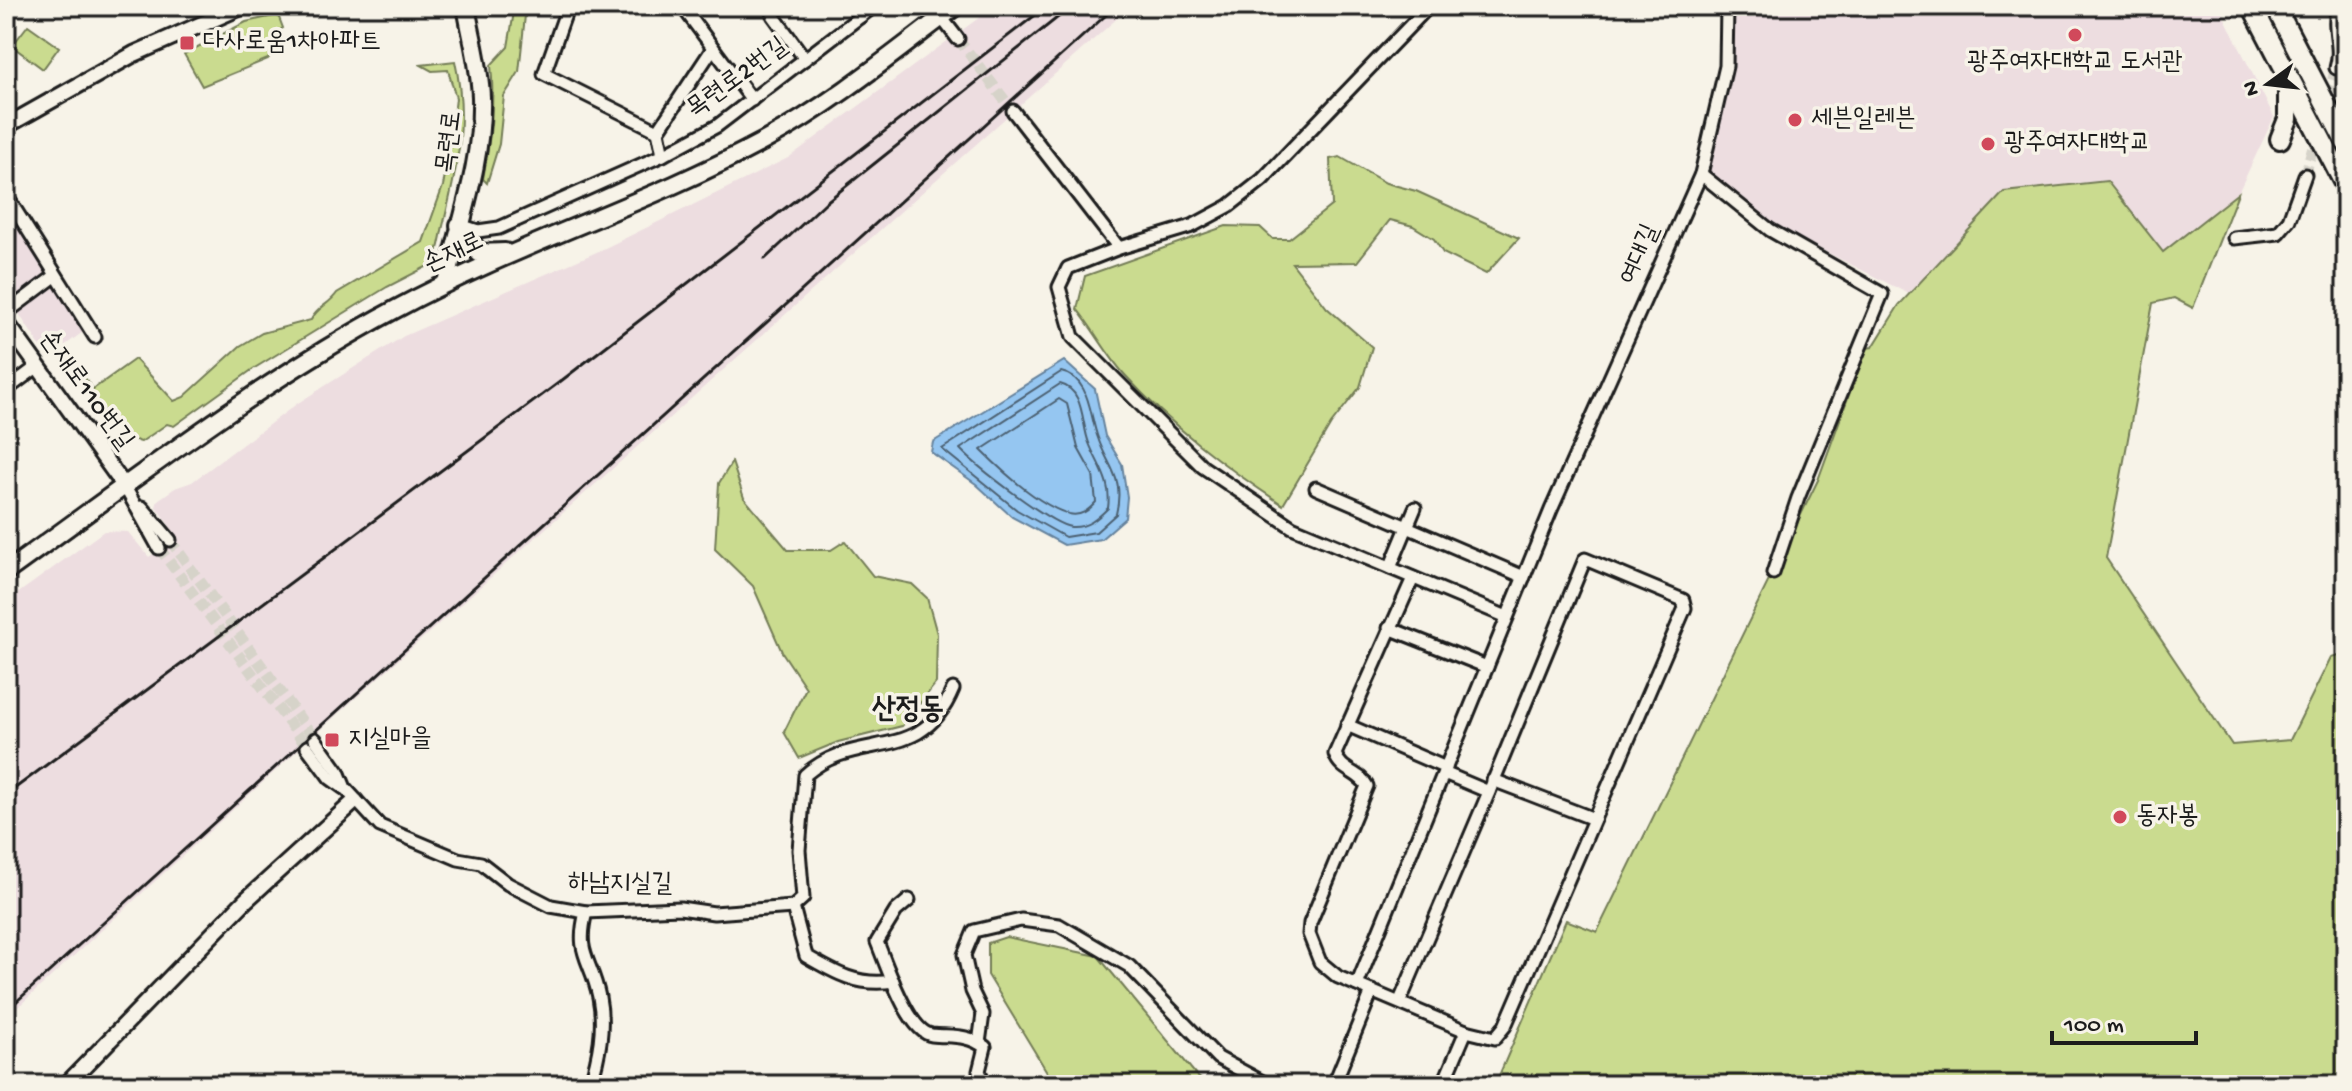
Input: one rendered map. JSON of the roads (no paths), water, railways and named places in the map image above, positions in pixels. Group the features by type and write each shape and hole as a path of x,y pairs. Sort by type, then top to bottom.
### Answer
{"highway":[{"path":"2252,6 2346,187"},
{"path":"2275,6 2346,143"},
{"path":"2288,77 2288,119 2280,139 2299,133 2322,144"}],"main road":[{"name":"목련로","path":"446,283 479,147 481,93 466,6"},
{"name":"손재로","path":"6,572 257,392 337,341 446,283 763,142 831,99 956,6"},
{"path":"459,225 479,253 488,255 526,248"}],"street":[{"path":"6,126 134,54 243,6"},
{"name":"목련로2번길","path":"568,6 544,74 658,131 663,155"},
{"path":"682,6 752,100"},
{"name":"목련로2번길","path":"459,225 478,231 499,228 663,155 717,126 805,59 857,11 874,6"},
{"path":"1429,6 1262,180 1229,206 1192,226 1119,248 1068,268 1059,287 1073,337 1203,467 1292,527 1507,617"},
{"name":"여대길","path":"1357,985 1551,510 1701,174 1726,66 1727,6"},
{"path":"2336,68 2340,56 2333,20 2338,6"},
{"path":"773,15 805,59"},
{"path":"941,17 958,39"},
{"path":"658,131 713,48"},
{"path":"1013,111 1119,248"},
{"path":"1701,174 1770,230 1882,294 1798,498 1773,573"},
{"path":"2234,238 2278,233 2289,220 2305,175"},
{"path":"6,195 95,337"},
{"path":"6,313 55,276"},
{"name":"손재로110번길","path":"6,322 125,487"},
{"path":"6,390 38,366"},
{"path":"125,487 170,540"},
{"path":"125,487 159,548"},
{"path":"1316,488 1524,577"},
{"path":"1390,568 1415,508"},
{"path":"1400,1001 1585,559 1683,600 1685,608 1505,1026 1495,1038 1466,1031 1338,977 1320,962 1309,934 1310,923 1367,786 1364,780 1338,763 1335,754 1413,578"},
{"path":"1389,628 1487,667"},
{"path":"893,981 870,985 836,973 806,956 793,907 803,898 799,850 805,775 821,761 920,734 944,711 953,689"},
{"path":"1347,725 1445,770 1594,819"},
{"name":"하남지실길","path":"311,743 355,801 392,833 458,859 481,863 508,884 551,906 586,912 680,908 714,913 793,907"},
{"path":"66,1085 246,900 355,801"},
{"path":"909,900 896,911 877,942 893,981 912,1024 929,1035 954,1033 985,1047 979,1071 985,1085"},
{"path":"586,912 581,948 594,979 601,1013 598,1057 590,1085"},
{"path":"979,1043 983,1014 972,991 964,955 974,931 1021,920 1059,925 1129,966 1218,1058 1268,1085"},
{"path":"1337,1077 1372,991"},
{"path":"1443,1085 1466,1031"}],"water":[{"path":"1064,361 1095,389 1105,436 1122,464 1127,497 1125,518 1101,539 1064,545 1012,517 976,484 931,452 933,442"}],"waterway":[{"path":"9,1085 14,1060"}],"tunnel":[{"path":"958,39 1013,111"},
{"path":"2305,175 2336,68"},
{"path":"170,540 315,739"},
{"path":"159,548 307,747"}],"railway":[{"path":"6,795 561,381 1047,6"},
{"path":"765,259 825,203 1072,6"},
{"path":"6,1011 1116,6"}],"place":[{"name":"광주여자대학교 도서관","path":"2075,35"},
{"name":"다사로움1차아파트","path":"187,43"},
{"name":"세븐일레븐","path":"1795,120"},
{"name":"광주여자대학교","path":"1988,144"},
{"name":"지실마을","path":"332,740"},
{"name":"동자봉","path":"2120,817"}],"district":[{"name":"산정동","path":"908,711"}]}
